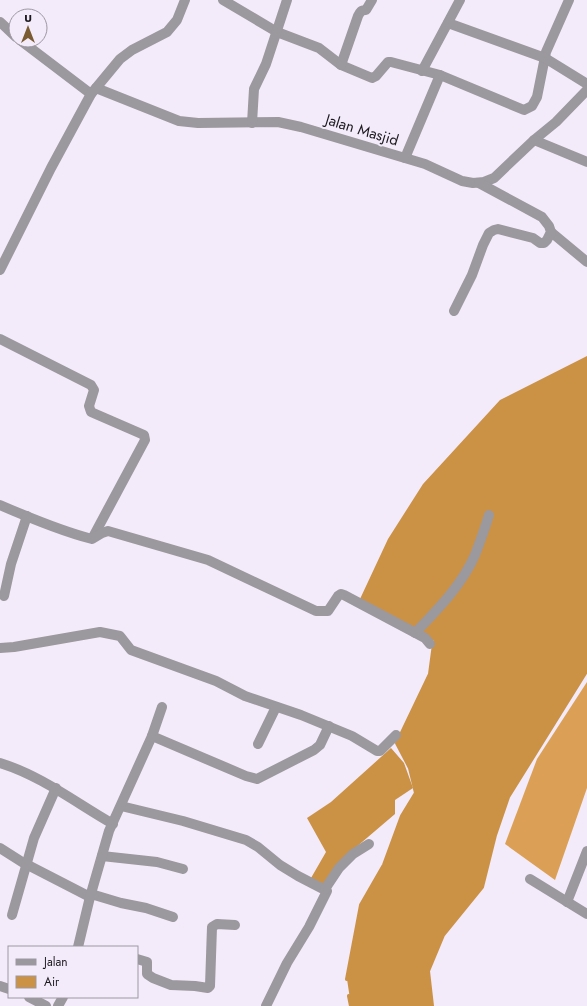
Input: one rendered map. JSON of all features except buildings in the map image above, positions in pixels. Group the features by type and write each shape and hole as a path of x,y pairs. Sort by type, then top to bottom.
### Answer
{"street":[{"path":"0,270 51,168 93,91 120,59 132,50 167,32 177,20 185,0"},
{"path":"223,0 277,32 319,48 341,64 372,78 376,76 388,62 391,62 440,75 524,110 532,106 537,97 546,52 569,0"},
{"path":"252,123 254,89 266,64 287,0"},
{"path":"341,64 358,16 360,12 366,10 372,0"},
{"path":"422,71 460,0"},
{"path":"0,22 8,30"},
{"path":"448,23 545,58 587,84"},
{"name":"Jalan Masjid","path":"31,48 93,91 179,121 198,124 229,122 278,122 301,127 425,164 462,181 480,183"},
{"path":"405,158 440,75"},
{"path":"480,183 494,178 534,140 556,122 587,90"},
{"path":"534,140 587,162"},
{"path":"480,183 542,217 552,229 552,232 587,262"},
{"path":"454,311 472,275 489,233 498,229 533,238 540,243 544,243 552,232"},
{"path":"0,339 91,386 94,390 89,406 91,412 144,435 145,437 145,440 92,539"},
{"path":"0,505 80,536 92,539 108,531 208,560 316,611 328,611 341,594 416,632 425,638 430,644"},
{"path":"416,632 434,613 459,582 474,556 489,515"},
{"path":"4,596 11,564 27,516"},
{"path":"0,648 14,647 100,632 111,634 120,636 131,650 216,680 245,696 329,726 352,736 379,752 396,734"},
{"path":"78,946 91,895 112,824 152,736 162,707"},
{"path":"258,744 276,707"},
{"path":"152,736 246,776 257,779 314,750 320,745 329,726"},
{"path":"0,763 24,772 56,788 112,824"},
{"path":"12,915 34,838 56,788"},
{"path":"121,806 183,821 246,840 258,846 298,876 325,889"},
{"path":"266,1006 287,963 309,928 326,894 327,891 325,889 339,868 354,854 369,844"},
{"path":"0,848 26,864 91,895 146,908 173,917"},
{"path":"566,902 587,851"},
{"path":"102,856 146,860 183,869"},
{"path":"530,879 587,914"},
{"path":"138,959 145,960 146,974 159,980 172,985 208,988 210,986 212,927 217,924 235,926"},
{"path":"32,998 46,1006"}],"shaded area":[{"path":"587,682 587,788 555,880 505,844 537,759"}],"water":[{"path":"587,356 587,670 508,797 495,836 482,887 443,935 428,971 432,1006 351,1006 347,979 361,905 384,864 402,816 416,793 410,768 397,743 430,674 434,641 360,599 388,539 423,484 500,400"},
{"path":"391,748 404,763 413,788 395,800 395,814 341,860 324,885 311,878 326,852 307,818 331,802"}],"waterway":[{"path":"347,979 361,905 384,865 402,816 416,793 410,768 397,743 430,674 434,644"},
{"path":"432,1006 428,971 443,935 482,887 495,835 508,797 587,670"},
{"path":"349,996 351,1006"}]}
